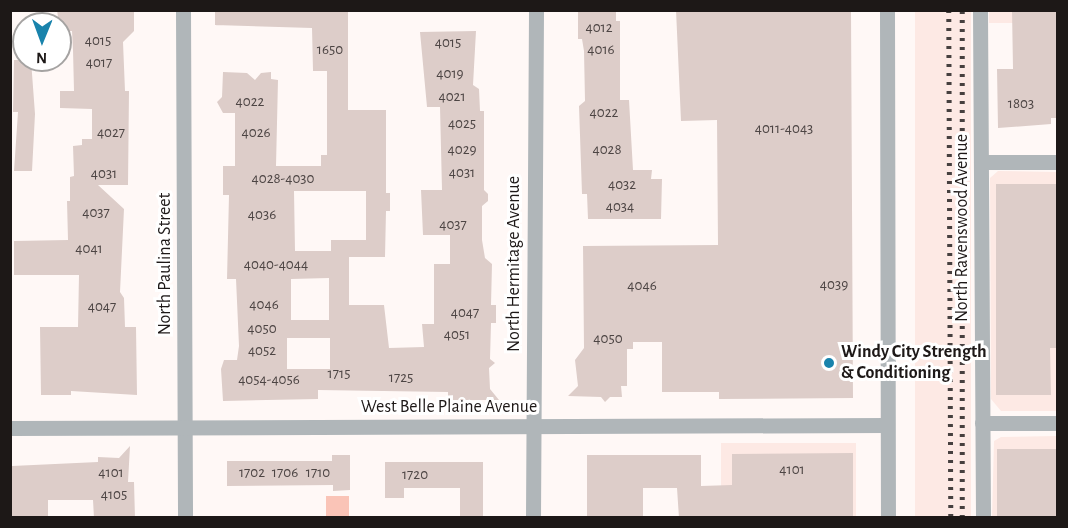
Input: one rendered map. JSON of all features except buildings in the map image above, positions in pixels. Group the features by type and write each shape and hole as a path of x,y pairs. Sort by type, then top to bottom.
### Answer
{"street":[{"name":"North Paulina Street","path":"183,10 185,518"},
{"name":"North Hermitage Avenue","path":"533,518 536,10"},
{"path":"887,10 888,518"},
{"name":"North Ravenswood Avenue","path":"980,10 983,518"},
{"path":"981,162 1058,162"},
{"path":"982,423 1058,423"},
{"name":"West Belle Plaine Avenue","path":"10,428 887,425"}],"shaded area":[{"path":"915,11 971,11 971,517 915,517"},
{"path":"989,11 1057,11 1057,23 989,23"},
{"path":"998,171 1057,172 1057,411 1001,411 991,399 990,178"},
{"path":"1057,436 1057,517 992,518 994,441 1001,437"},
{"path":"721,443 856,443 856,517 721,517"},
{"path":"326,496 349,496 349,517 326,517"}],"railway":[{"path":"949,10 951,518"},
{"path":"962,10 962,518"}],"place":[{"name":"Windy City Strength & Conditioning","path":"829,363"}]}
